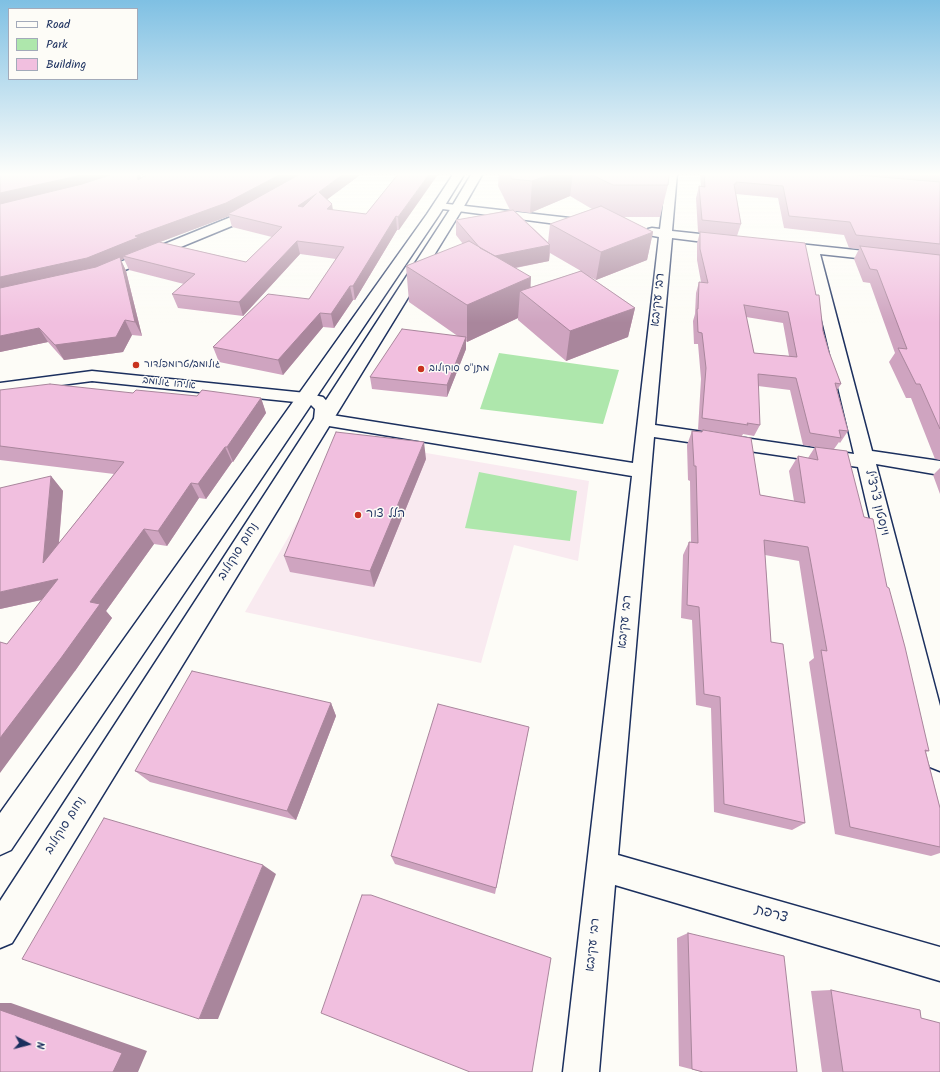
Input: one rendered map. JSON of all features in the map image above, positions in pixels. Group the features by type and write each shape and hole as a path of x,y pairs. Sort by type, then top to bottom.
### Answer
{"main road":[{"name":"נחום סוקולוב","path":"0,839 306,398 436,223"},
{"name":"נחום סוקולוב","path":"0,931 323,420 439,223"}],"street":[{"path":"83,279 98,276 228,223"},
{"path":"574,223 597,226"},
{"name":"רבי עקיבא","path":"581,1072 667,223"},
{"path":"643,231 743,242"},
{"path":"789,247 940,262"},
{"name":"וינסטון צ'רצ'יל","path":"812,249 940,757"},
{"name":"אליהו גולומב","path":"0,388 92,376 306,398 317,401 324,408 323,420"},
{"path":"323,420 642,471"},
{"path":"646,430 940,468"},
{"name":"צרפת","path":"602,866 940,964"}],"shaded area":[{"path":"345,439 589,481 578,561 514,545 481,663 245,612"}],"green space":[{"path":"499,353 619,370 603,424 480,409"},
{"path":"479,472 577,491 570,541 465,528"}],"building":[{"path":"0,223 171,223 135,236 139,237 87,258 0,277"},
{"path":"265,223 392,223 353,286 350,286 331,314 320,313 278,360 213,347 268,294 309,299 344,247 297,241 239,302 172,294 195,274 123,256 159,242 246,262 282,227"},
{"path":"459,223 527,223 550,245 495,256 480,248"},
{"path":"635,223 653,232 601,252 550,224"},
{"path":"850,223 940,223 940,244 856,235"},
{"path":"700,232 805,243 816,295 819,295 823,331 841,384 835,383 848,431 839,430 841,438 810,433 796,378 758,374 760,425 747,423 748,425 702,418 706,368 702,333 698,332 697,309 699,282 708,283 700,249","holes":["744,305 788,312 797,357 754,353"]},
{"path":"469,241 531,277 467,305 406,266"},
{"path":"860,246 940,255 940,429 920,384 916,384 898,348 907,349 877,270 870,269"},
{"path":"120,257 135,322 125,320 116,337 55,345 39,328 0,336 0,288 96,267"},
{"path":"581,271 635,308 570,331 520,291"},
{"name":"מתנ\"ס סוקולוב","path":"402,329 466,337 447,385 370,377"},
{"path":"50,384 133,393 136,390 197,396 202,390 261,398 227,447 225,447 198,484 191,483 158,531 144,529 90,602 100,604 0,738 0,642 7,644 58,579 0,592 0,488 51,476 43,563 124,462 0,446 0,390"},
{"path":"703,430 751,438 760,495 805,503 798,456 818,460 815,447 847,451 864,517 873,519 887,587 889,588 905,647 929,751 925,750 940,808 940,847 850,827 821,650 827,651 808,547 764,540 771,642 783,644 805,823 724,804 720,697 704,694 699,607 687,605 689,542 698,543 696,466 694,466 692,431 702,432"},
{"name":"הלל צור","path":"336,432 424,442 370,571 284,556"},
{"path":"192,671 331,703 287,811 135,771"},
{"path":"438,704 529,727 496,888 391,856"},
{"path":"104,818 263,865 199,1019 22,959"},
{"path":"362,895 371,895 551,958 532,1072 470,1072 321,1013"},
{"path":"688,933 784,956 797,1072 703,1072 692,1069"},
{"path":"831,990 920,1010 921,1018 940,1023 940,1072 843,1072"},
{"path":"0,1010 122,1053 113,1072 0,1072"}],"place":[{"name":"גולומב/טרומפלדור","path":"136,365"},
{"name":"מתנ\"ס סוקולוב","path":"421,369"},
{"name":"הלל צור","path":"358,515"}]}
